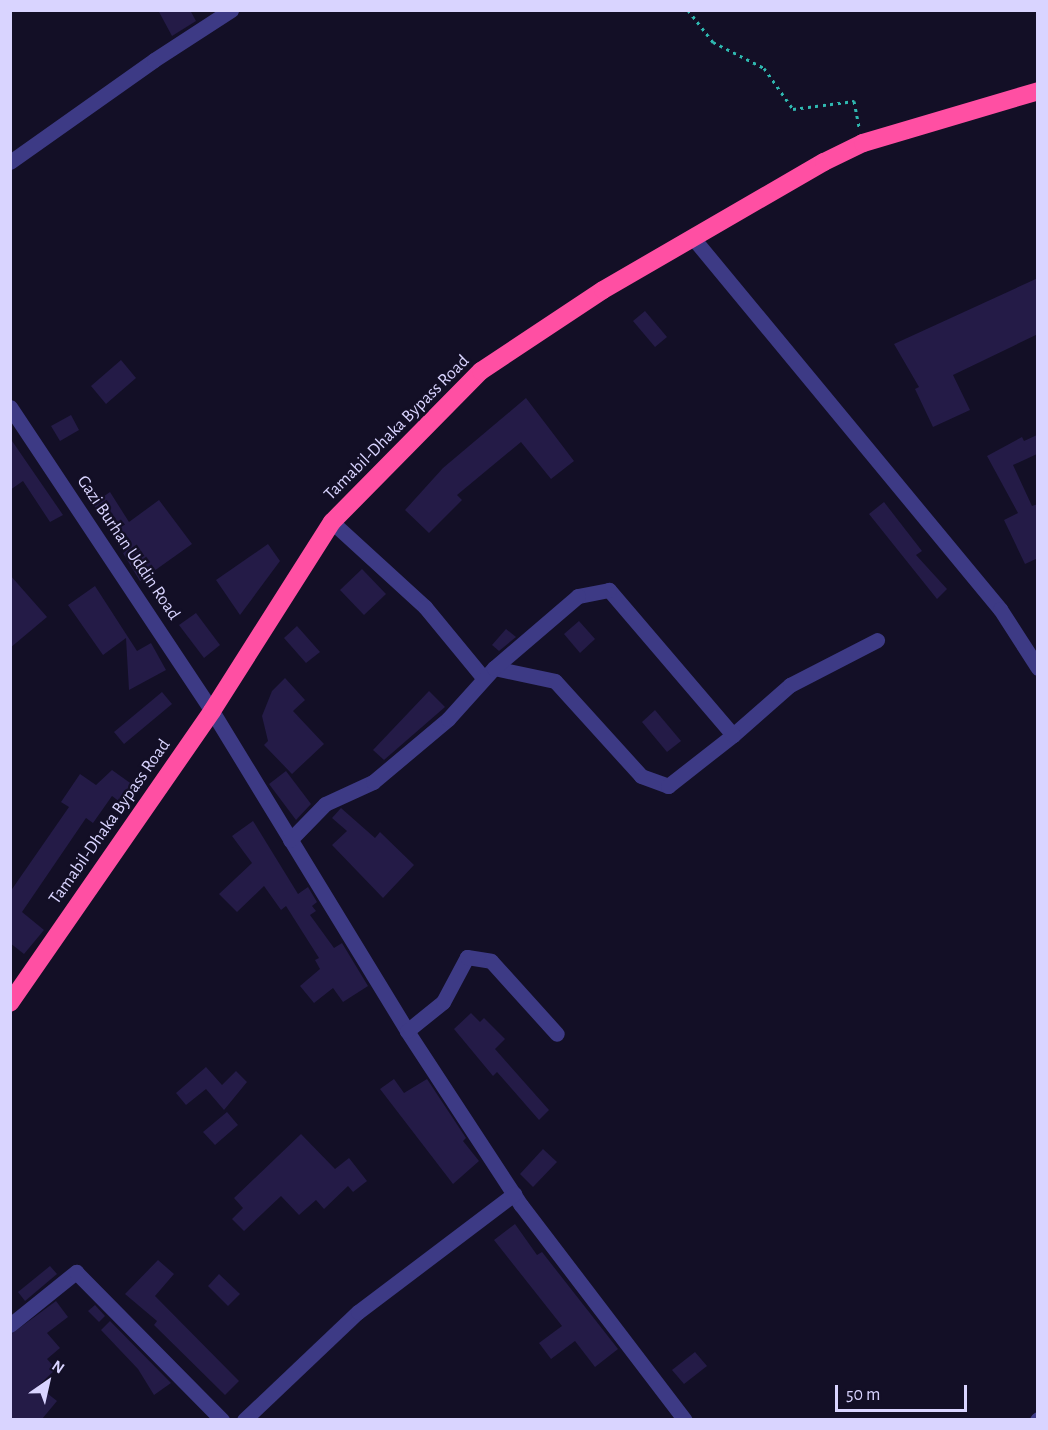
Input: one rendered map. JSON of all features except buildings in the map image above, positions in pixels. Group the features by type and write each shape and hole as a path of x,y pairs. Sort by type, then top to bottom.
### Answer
{"highway":[{"name":"Tamabil-Dhaka Bypass Road","path":"10,1003 212,711 332,522 481,371 603,290 863,143 1038,91"}],"street":[{"path":"10,162 154,60 231,10"},
{"path":"693,238 1000,609 1038,668"},
{"name":"Gazi Burhan Uddin Road","path":"10,407 212,711 407,1031 514,1194 685,1419"},
{"path":"332,522 425,607 487,671 555,681 641,776 668,786 733,735 790,684 877,640"},
{"path":"290,840 325,804 373,782 448,719 487,671 578,596 609,590 733,735"},
{"path":"407,1031 443,1002 468,957 491,961 557,1034"},
{"path":"244,1419 358,1312 514,1194"},
{"path":"10,1325 76,1272 222,1419"}],"path":[{"path":"688,10 713,42 764,68 793,109 854,101 863,143"}]}
